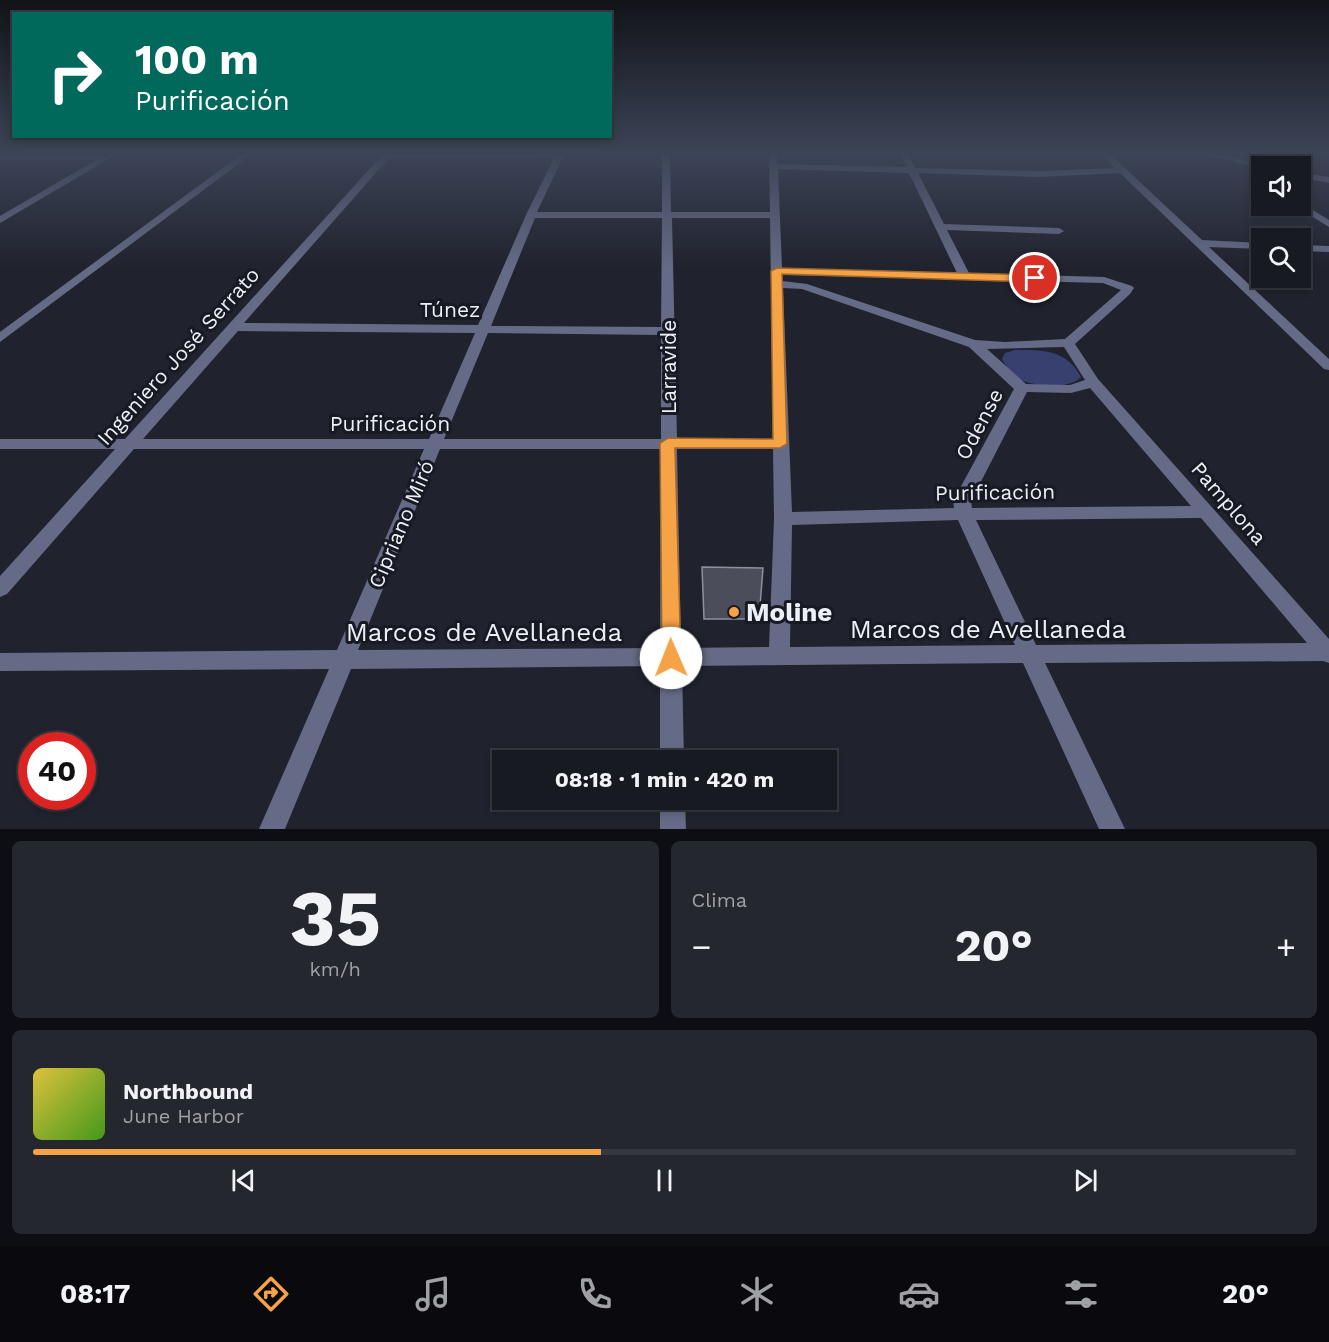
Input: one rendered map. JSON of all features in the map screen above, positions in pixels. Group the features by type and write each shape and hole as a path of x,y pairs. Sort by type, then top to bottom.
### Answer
{"street":[{"path":"0,220 5,214 46,192"},
{"path":"0,338 197,192"},
{"name":"Ingeniero José Serrato","path":"0,589 354,192"},
{"name":"Cipriano Miró","path":"272,829 542,192"},
{"name":"Larravide","path":"667,192 672,750"},
{"path":"775,192 783,519 778,657"},
{"path":"922,192 965,277"},
{"path":"1145,192 1329,366"},
{"path":"1311,212 1328,223"},
{"path":"531,215 776,215"},
{"path":"940,227 1059,231"},
{"path":"1201,243 1251,245"},
{"path":"1311,248 1329,249"},
{"path":"777,277 1104,280 1125,285 1128,288 1068,344"},
{"name":"Odense","path":"777,277 974,344 1068,344"},
{"path":"0,327 14,327"},
{"name":"Túnez","path":"231,327 668,331"},
{"name":"Odense","path":"974,344 1022,388 1077,388 1093,382"},
{"name":"Pamplona","path":"1068,344 1093,382 1209,512 1328,653"},
{"name":"Odense","path":"964,514 962,501 1022,388"},
{"name":"Purificación","path":"0,444 780,444"},
{"name":"Purificación","path":"783,519 964,514 1209,512"},
{"path":"964,514 1112,829"},
{"name":"Marcos de Avellaneda","path":"0,662 1328,653"},
{"path":"673,810 673,829"}],"shaded area":[{"path":"1015,350 1044,351 1061,356 1075,368 1081,377 1070,384 1053,386 1021,380 1010,371 1002,359 1005,353"}],"building":[{"path":"702,567 763,568 759,619 704,619"}],"place":[{"name":"Moline","path":"734,612"}],"route":[{"path":"671,658 668,443 780,444 777,271 1035,278"}]}
